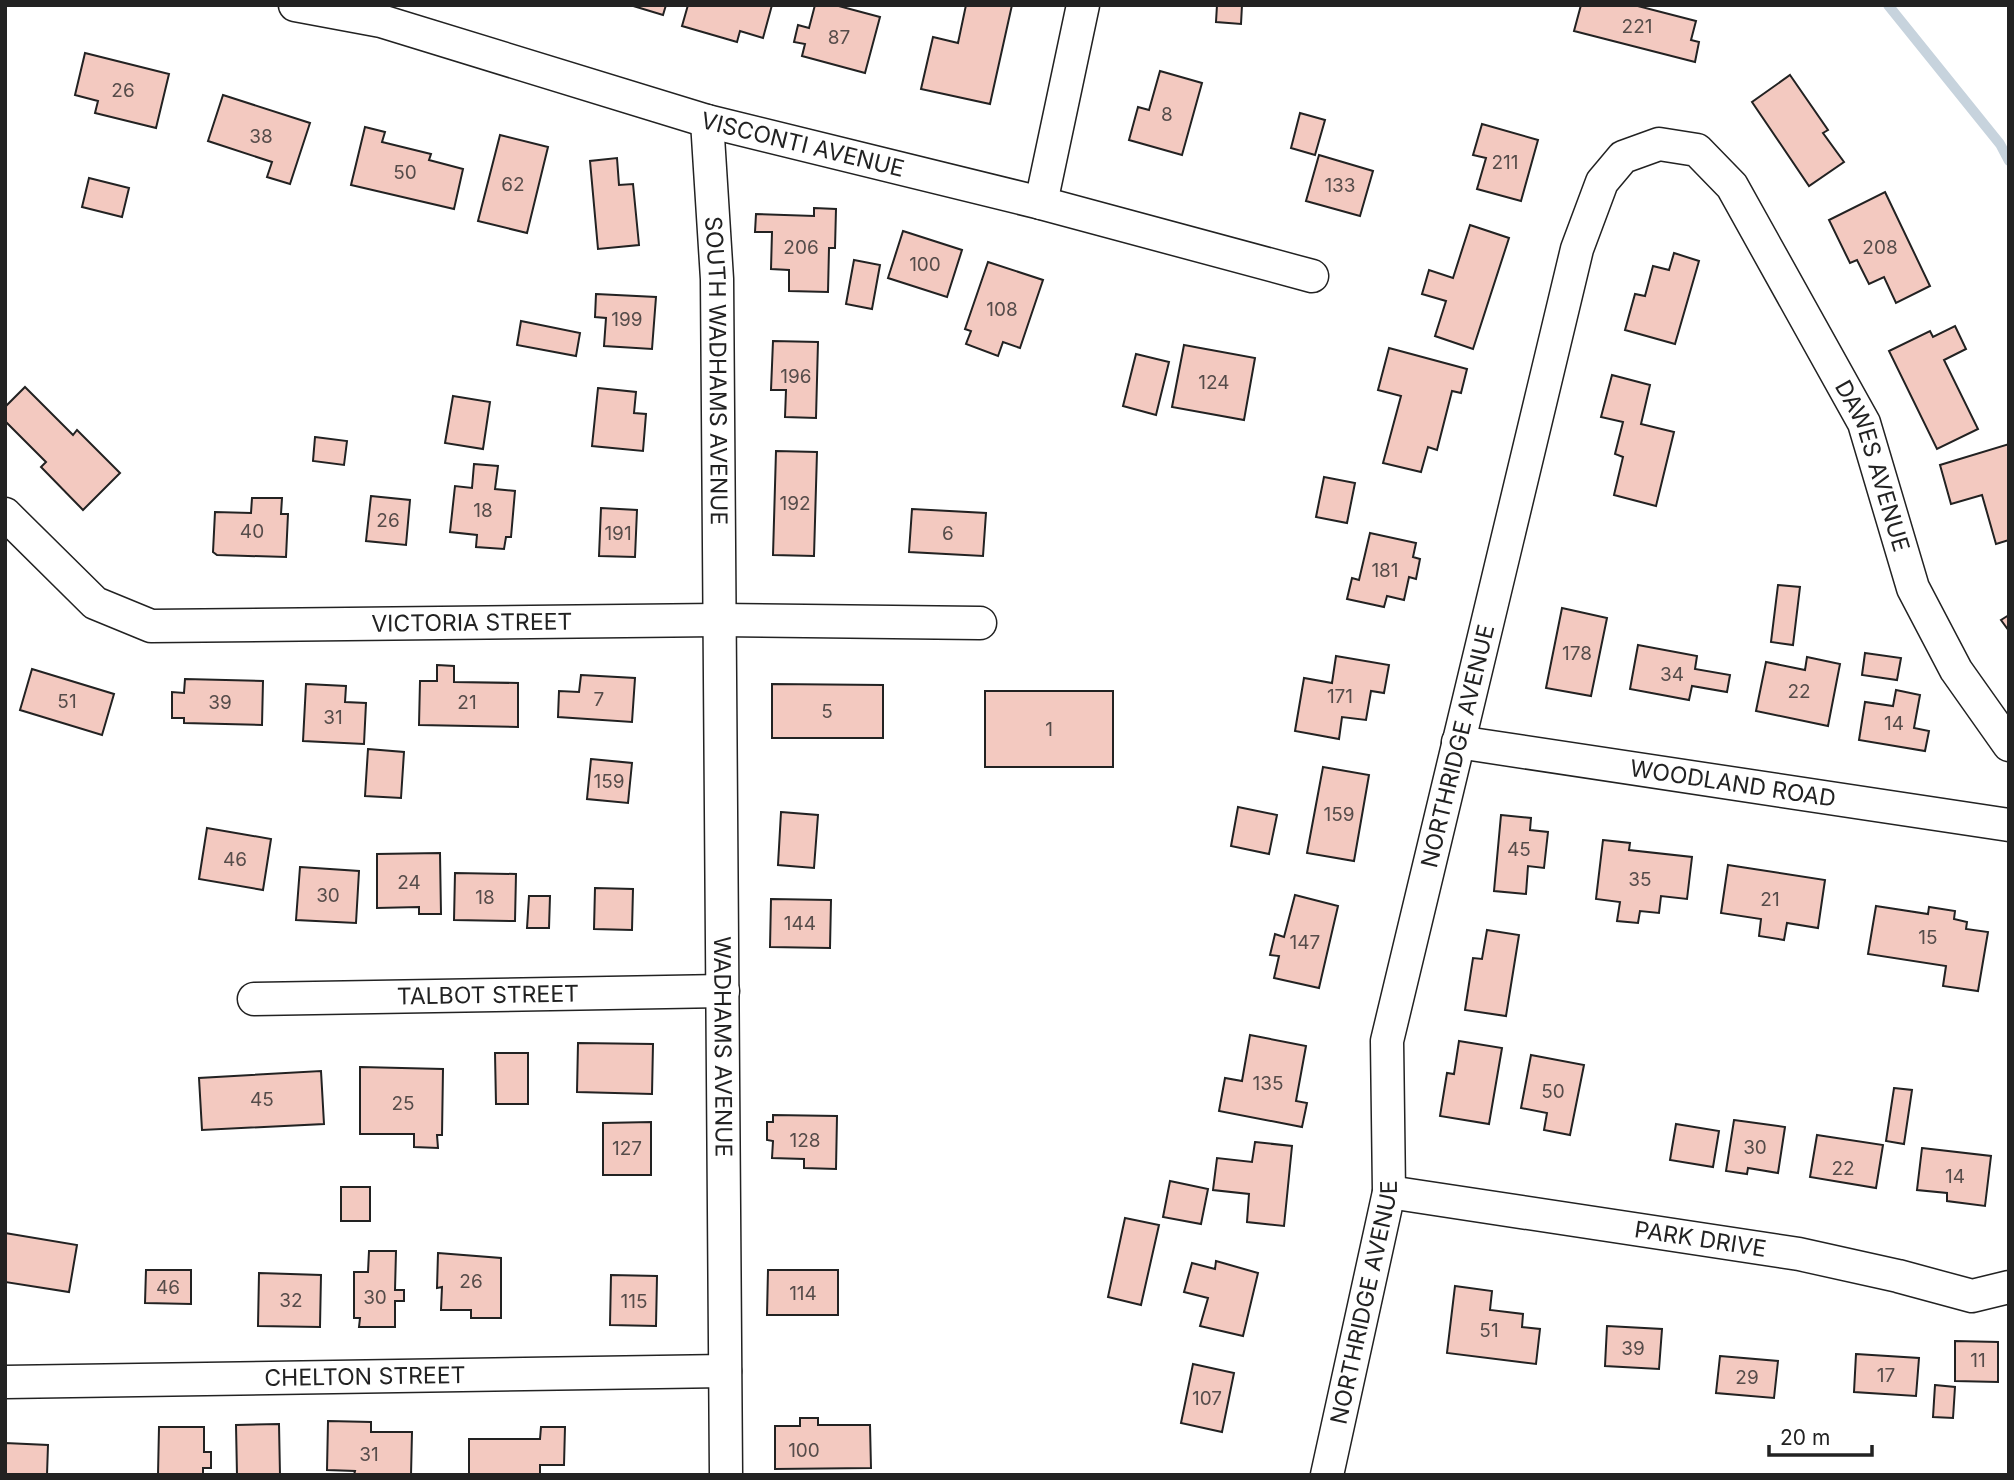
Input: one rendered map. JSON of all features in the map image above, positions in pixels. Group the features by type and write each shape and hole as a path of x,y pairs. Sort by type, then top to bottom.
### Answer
{"street":[{"name":"VISCONTI AVENUE","path":"295,5 383,13 707,121 1041,203 1312,276"},
{"path":"1041,203 1083,5"},
{"name":"SOUTH WADHAMS AVENUE","path":"707,121 717,279 718,620"},
{"name":"NORTHRIDGE AVENUE","path":"1327,1475 1389,1192 1387,1041 1577,249 1602,182 1623,157 1659,144 1697,150 1732,186"},
{"name":"DAWES AVENUE","path":"1732,186 1864,424 1913,589 1956,670 2009,744"},
{"name":"VICTORIA STREET","path":"5,514 94,603 151,626 718,620 980,623"},
{"name":"WADHAMS AVENUE","path":"718,620 726,1475"},
{"name":"WOODLAND ROAD","path":"1458,742 2009,825"},
{"name":"TALBOT STREET","path":"254,999 723,991"},
{"name":"PARK DRIVE","path":"1389,1192 1799,1254 1972,1296 2009,1287"},
{"name":"CHELTON STREET","path":"5,1382 725,1371"}],"building":[{"path":"630,5 666,5 663,15"},
{"path":"688,5 772,5 763,38 740,31 737,42 682,26"},
{"path":"815,5 835,5 880,17 865,73 802,56 805,44 794,42 798,25 809,28"},
{"path":"966,5 1012,5 990,104 921,89 933,37 958,43"},
{"path":"1217,5 1242,5 1241,24 1216,22"},
{"path":"1581,5 1634,5 1696,21 1691,40 1699,42 1695,62 1574,31"},
{"path":"85,53 169,74 156,128 95,113 98,101 75,95"},
{"path":"1160,71 1202,83 1182,155 1129,140 1138,107 1149,110"},
{"path":"1790,75 1828,130 1823,133 1844,162 1809,186 1752,102"},
{"path":"223,95 310,123 290,184 267,177 272,162 208,141"},
{"path":"1300,113 1325,120 1315,155 1291,148"},
{"path":"1482,124 1538,140 1521,201 1477,189 1486,158 1473,155"},
{"path":"365,127 385,132 382,142 431,154 429,160 463,169 454,209 351,185"},
{"path":"500,135 548,147 527,233 478,221"},
{"path":"1319,155 1373,171 1360,216 1306,201"},
{"path":"617,158 619,185 633,184 639,245 598,249 590,161"},
{"path":"89,178 129,188 122,217 82,207"},
{"path":"1885,192 1930,286 1896,303 1884,277 1869,284 1857,260 1850,263 1829,220"},
{"path":"814,208 836,209 835,248 829,248 828,292 789,291 789,270 771,269 772,232 755,232 756,214 814,216"},
{"path":"1470,225 1509,238 1473,349 1435,336 1446,301 1422,294 1429,270 1453,278"},
{"path":"903,231 962,250 947,297 888,278"},
{"path":"1674,253 1699,261 1675,344 1625,330 1635,294 1645,296 1653,266 1669,270"},
{"path":"854,260 880,265 872,309 846,304"},
{"path":"988,262 1043,280 1020,348 1003,342 998,356 966,344 971,331 965,329"},
{"path":"596,294 656,297 652,349 604,346 606,318 595,317"},
{"path":"521,321 580,333 576,356 517,345"},
{"path":"1955,326 1966,349 1944,360 1978,429 1937,449 1889,351 1930,331 1933,337"},
{"path":"773,341 818,342 816,418 785,417 786,390 771,390"},
{"path":"1184,345 1255,358 1244,420 1172,407"},
{"path":"1389,348 1467,369 1461,393 1452,391 1437,450 1428,447 1421,472 1383,463 1401,396 1378,390"},
{"path":"1136,354 1169,362 1156,415 1123,406"},
{"path":"1612,375 1650,385 1641,424 1674,432 1656,506 1614,495 1623,457 1615,454 1623,422 1601,417"},
{"path":"25,387 73,435 77,430 120,473 83,510 41,467 46,462 5,421 5,407"},
{"path":"598,388 636,392 634,413 646,414 643,451 592,446"},
{"path":"453,396 490,402 483,449 445,443"},
{"path":"315,437 347,441 344,465 313,461"},
{"path":"2009,444 2009,540 1996,544 1982,495 1951,504 1940,465"},
{"path":"776,451 817,452 814,556 773,555"},
{"path":"474,464 498,466 495,489 515,491 511,537 506,537 504,549 476,547 477,535 450,532 455,486 472,488"},
{"path":"1324,477 1355,483 1347,523 1316,517"},
{"path":"371,496 410,500 406,545 366,541"},
{"path":"252,498 282,498 281,514 288,514 286,557 217,555 213,552 215,512 251,513"},
{"path":"601,508 637,510 635,557 599,556"},
{"path":"912,509 986,513 983,556 909,552"},
{"path":"1370,533 1416,543 1413,557 1420,559 1416,579 1409,577 1404,600 1387,596 1384,607 1347,599 1352,578 1359,580"},
{"path":"1778,585 1800,587 1793,645 1771,642"},
{"path":"1562,608 1607,618 1591,696 1546,688"},
{"path":"2009,615 2009,631 2001,620"},
{"path":"1638,645 1697,656 1695,669 1730,675 1727,692 1692,686 1689,700 1630,689"},
{"path":"1865,653 1901,658 1897,680 1862,675"},
{"path":"1336,656 1389,665 1384,693 1371,691 1366,720 1342,717 1339,739 1295,731 1304,678 1332,683"},
{"path":"1807,657 1840,664 1828,726 1756,711 1766,662 1805,670"},
{"path":"437,665 454,666 454,682 518,683 518,727 419,725 420,681 437,681"},
{"path":"32,669 114,694 102,735 20,710"},
{"path":"581,675 635,678 632,722 558,717 559,691 579,692"},
{"path":"185,679 263,681 262,725 184,723 184,718 172,718 172,692 184,693"},
{"path":"306,684 346,686 345,702 366,703 364,744 303,741"},
{"path":"772,684 883,685 883,738 772,738"},
{"path":"1896,690 1920,695 1914,728 1929,731 1925,751 1859,740 1865,702 1893,706"},
{"path":"985,691 1113,691 1113,767 985,767"},
{"path":"368,749 404,752 401,798 365,796"},
{"path":"591,759 632,763 628,803 587,799"},
{"path":"1323,767 1369,775 1354,861 1307,853"},
{"path":"1238,807 1277,815 1269,854 1231,846"},
{"path":"781,812 818,815 814,868 778,865"},
{"path":"1501,815 1531,818 1530,830 1548,832 1544,868 1528,866 1526,894 1494,891"},
{"path":"207,828 271,839 263,890 199,879"},
{"path":"1603,840 1630,843 1629,850 1692,857 1687,899 1661,896 1659,913 1640,911 1638,923 1617,921 1620,902 1596,899"},
{"path":"440,853 441,914 419,914 419,907 377,908 377,854"},
{"path":"1728,865 1825,880 1818,928 1787,923 1784,940 1759,936 1761,919 1721,913"},
{"path":"300,867 359,871 356,923 296,920"},
{"path":"455,873 516,874 515,921 454,920"},
{"path":"595,888 633,889 632,930 594,929"},
{"path":"1295,895 1338,906 1319,988 1274,978 1279,956 1270,955 1275,934 1284,937"},
{"path":"529,896 550,896 549,928 527,928"},
{"path":"771,899 831,900 830,948 770,947"},
{"path":"1876,906 1928,914 1929,907 1955,911 1954,919 1967,922 1966,929 1988,932 1978,991 1943,986 1946,966 1868,954"},
{"path":"1487,930 1519,935 1506,1016 1465,1010 1473,958 1482,959"},
{"path":"1250,1035 1306,1046 1296,1101 1307,1103 1302,1127 1219,1111 1225,1078 1242,1081"},
{"path":"1459,1041 1502,1048 1489,1124 1440,1116 1447,1073 1454,1074"},
{"path":"578,1043 653,1044 652,1094 577,1092"},
{"path":"495,1053 528,1053 528,1104 496,1104"},
{"path":"1531,1055 1584,1065 1570,1135 1544,1130 1547,1113 1521,1108"},
{"path":"360,1067 443,1069 442,1135 437,1135 438,1148 414,1147 414,1134 360,1134"},
{"path":"321,1071 324,1124 202,1130 199,1078"},
{"path":"1894,1088 1912,1090 1904,1144 1886,1141"},
{"path":"773,1115 837,1116 836,1169 804,1168 804,1159 772,1158 773,1141 767,1140 767,1122 773,1122"},
{"path":"1734,1120 1785,1127 1778,1173 1748,1168 1747,1174 1726,1171"},
{"path":"651,1122 651,1175 603,1175 603,1123"},
{"path":"1676,1124 1719,1131 1713,1167 1670,1160"},
{"path":"1817,1135 1883,1145 1876,1188 1810,1177"},
{"path":"1255,1142 1292,1146 1284,1226 1247,1222 1249,1194 1213,1190 1217,1158 1252,1162"},
{"path":"1922,1148 1991,1156 1985,1206 1947,1201 1947,1193 1917,1190"},
{"path":"1170,1181 1208,1189 1201,1224 1163,1217"},
{"path":"341,1187 370,1187 370,1221 341,1221"},
{"path":"1125,1218 1159,1225 1141,1305 1108,1297"},
{"path":"5,1233 77,1245 69,1292 5,1282"},
{"path":"369,1251 396,1251 395,1290 404,1290 404,1301 395,1301 395,1327 359,1327 360,1318 354,1318 354,1272 368,1272"},
{"path":"438,1253 501,1258 501,1318 471,1318 471,1310 441,1310 442,1287 437,1288"},
{"path":"1216,1261 1258,1273 1243,1336 1200,1326 1208,1298 1184,1292 1192,1263 1215,1269"},
{"path":"146,1270 191,1270 191,1304 145,1303"},
{"path":"768,1270 838,1270 838,1315 767,1315"},
{"path":"259,1273 321,1275 320,1327 258,1326"},
{"path":"611,1275 657,1276 656,1326 610,1325"},
{"path":"1455,1286 1492,1291 1490,1310 1523,1314 1522,1327 1540,1329 1536,1364 1447,1353"},
{"path":"1607,1326 1662,1329 1659,1369 1605,1366"},
{"path":"1955,1341 1998,1342 1998,1382 1955,1381"},
{"path":"1856,1354 1919,1358 1916,1396 1854,1392"},
{"path":"1720,1356 1778,1361 1774,1398 1716,1393"},
{"path":"1193,1364 1234,1373 1222,1432 1181,1423"},
{"path":"1935,1385 1955,1387 1953,1418 1933,1417"},
{"path":"800,1418 818,1418 818,1425 870,1425 871,1468 775,1469 775,1426 800,1426"},
{"path":"328,1421 371,1422 371,1432 412,1432 411,1475 354,1475 355,1471 327,1470"},
{"path":"279,1424 280,1475 237,1475 236,1425"},
{"path":"159,1427 204,1427 204,1452 211,1452 211,1468 203,1468 203,1475 158,1475"},
{"path":"541,1427 565,1427 564,1465 540,1465 540,1475 469,1475 469,1439 540,1439"},
{"path":"5,1443 48,1445 47,1475 5,1475"}],"waterway":[{"path":"1888,5 2000,144 2009,161"}]}
